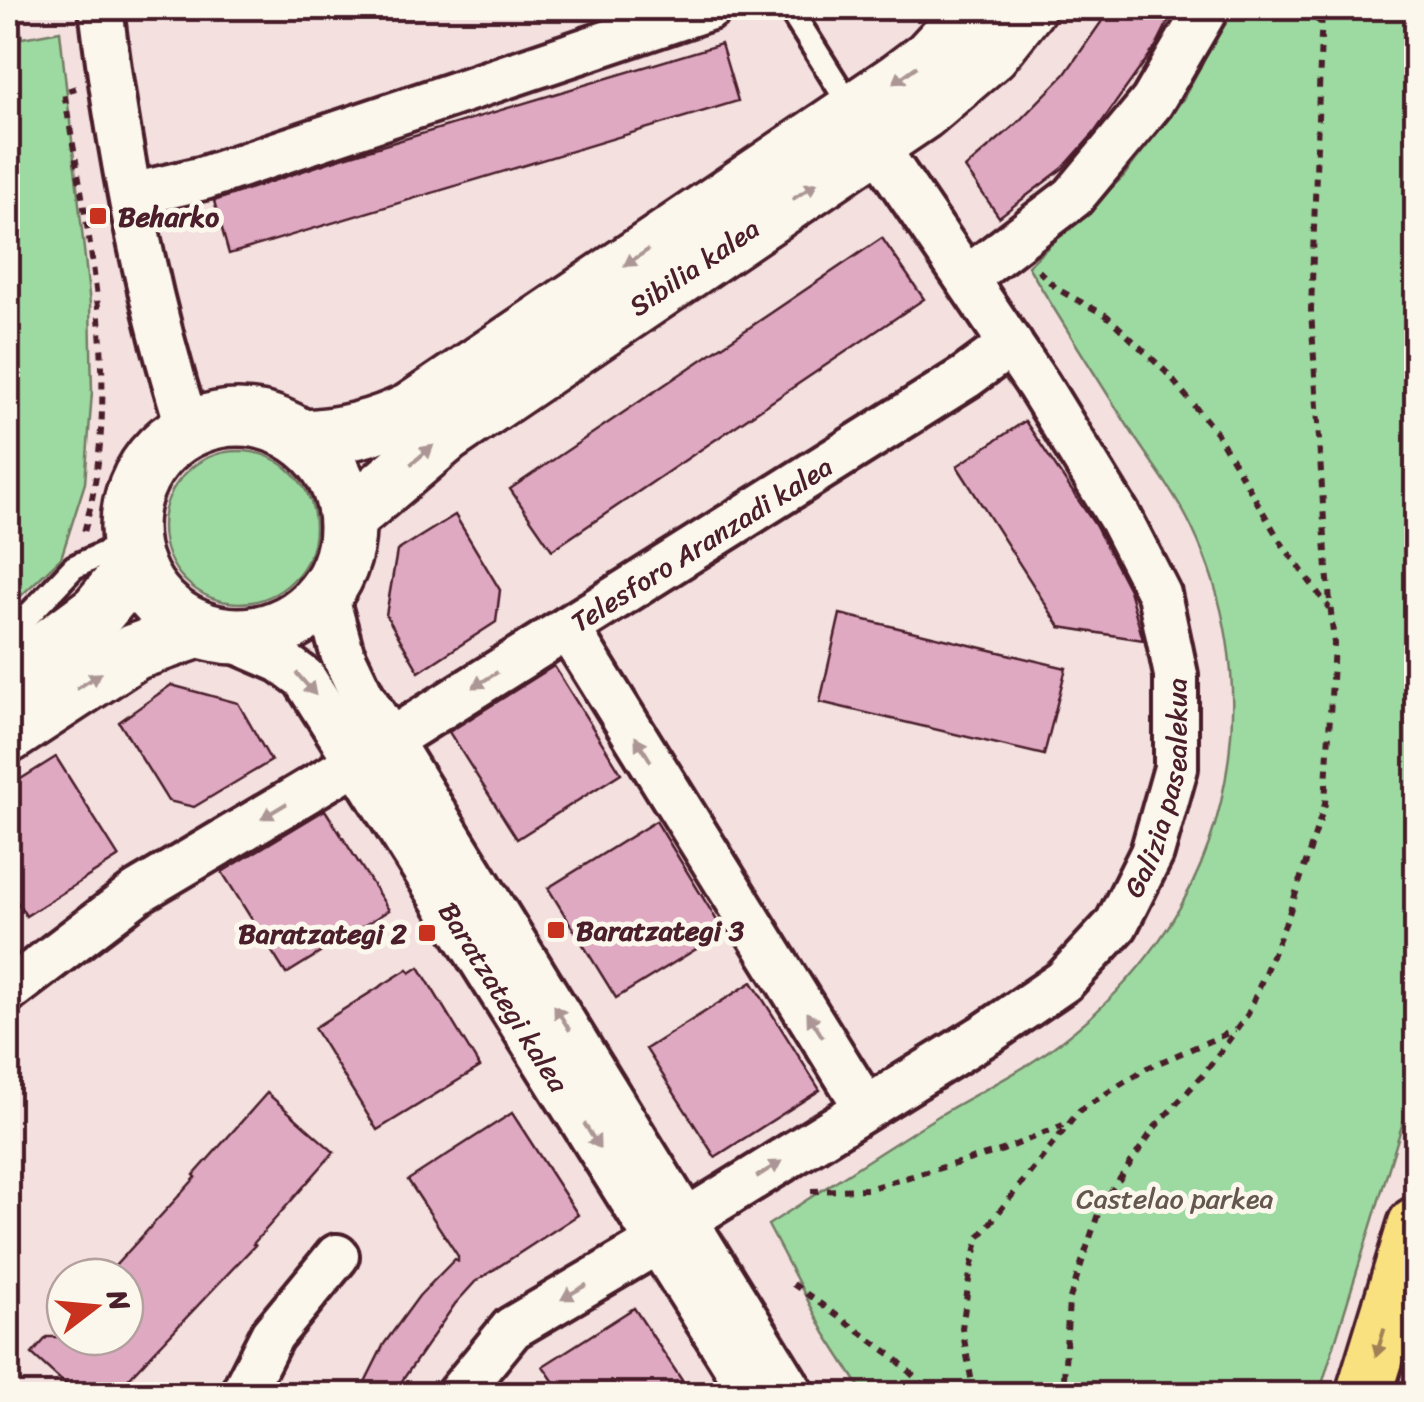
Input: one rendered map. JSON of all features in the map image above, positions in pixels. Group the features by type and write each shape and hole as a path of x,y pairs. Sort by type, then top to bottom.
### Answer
{"highway":[{"path":"1364,1394 1416,1225"}],"main road":[{"name":"Sibilia kalea","path":"348,518 446,434 864,127 975,8"},
{"name":"Sibilia kalea","path":"304,438 340,436 377,427 410,411 864,127 956,86 1028,8"},
{"path":"8,735 134,652 210,633 258,635 287,625 315,607 326,594 345,554 348,518 340,486 324,458 304,438 282,425 240,416 208,420 188,428 153,457 138,480 129,518 132,553 150,593 172,614 210,633"},
{"path":"8,678 98,611 132,553"}],"street":[{"path":"101,8 100,89 132,195 188,428"},
{"path":"132,195 204,178 710,8"},
{"path":"967,278 1073,198 1152,102 1207,8"},
{"name":"Galizia pasealekua","path":"458,1394 512,1328 988,1033 1064,981 1116,926 1152,853 1176,768 1176,675 1159,594 1120,518 1011,344 864,127"},
{"name":"Telesforo Aranzadi kalea","path":"8,992 138,892 374,751 966,377 1011,344"},
{"name":"Baratzategi kalea","path":"326,594 374,751"},
{"path":"568,628 866,1108"},
{"name":"Baratzategi kalea","path":"210,633 281,661 304,678 374,751 672,1231 793,1394"},
{"path":"672,1231 674,1244 687,1253 778,1394"},
{"name":"Baratzategi kalea","path":"672,1231 753,1394"},
{"path":"242,1394 272,1335 337,1256"}],"lane":[{"path":"789,8 864,127"},
{"path":"8,630 22,621 74,567 132,553"}],"path":[{"path":"1303,8 1320,23"},
{"path":"1063,1394 1069,1301 1100,1208 1155,1127 1203,1074 1248,1014 1288,916 1326,804 1334,644 1312,310 1322,8"},
{"path":"74,567 94,495 104,416 102,321 64,92 100,89"},
{"path":"1049,257 1036,268 1057,289 1107,316 1166,372 1216,432 1280,541 1331,612"},
{"path":"974,1394 962,1328 979,1237 1080,1110 1147,1068 1236,1029"},
{"path":"810,1191 868,1189 1002,1150 1069,1122"},
{"path":"792,1284 894,1356 932,1394"}],"green space":[{"path":"8,8 16,8 22,38 60,31 90,304 92,392 85,483 61,558 8,608"},
{"name":"Castelao parkea","path":"1232,8 1416,8 1416,1080 1319,1394 864,1394 825,1333 768,1225 940,1115 1032,1062 1081,1025 1144,961 1170,925 1208,845 1221,802 1232,727 1231,668 1221,611 1204,555 1180,505 1028,266 1123,177 1183,99"},
{"path":"239,451 268,457 293,473 309,498 315,527 309,556 293,581 268,597 239,603 210,597 185,581 169,556 163,527 169,498 185,473 210,457"}],"building":[{"path":"1111,8 1175,8 1156,46 1094,133 1063,168 999,217 965,168 1065,74"},
{"path":"721,44 738,101 229,254 214,201 338,159"},
{"path":"882,238 924,299 552,550 510,489"},
{"path":"1025,421 1095,525 1129,590 1143,640 1060,627 957,466"},
{"path":"455,515 500,590 496,622 419,672 386,615 397,551"},
{"path":"840,614 1066,668 1044,755 820,702"},
{"path":"554,666 621,773 517,839 449,732"},
{"path":"171,685 238,703 271,761 194,807 168,801 119,722"},
{"path":"56,757 119,857 26,916 8,887 8,787"},
{"path":"325,810 389,910 286,974 222,872"},
{"path":"656,821 724,932 616,998 548,888"},
{"path":"419,967 480,1067 377,1130 314,1028 408,969 410,973"},
{"path":"752,982 820,1090 715,1157 646,1049"},
{"path":"267,1093 334,1152 255,1245 114,1394 76,1394 32,1354 45,1339 45,1357 145,1357 145,1257 123,1257"},
{"path":"512,1113 578,1215 475,1282 455,1304 393,1394 359,1394 384,1344 419,1296 455,1259 458,1261 408,1180"},
{"path":"634,1308 691,1394 562,1394 543,1366"}],"place":[{"name":"Beharko","path":"98,216"},
{"name":"Baratzategi 3","path":"556,930"},
{"name":"Baratzategi 2","path":"427,933"}]}
